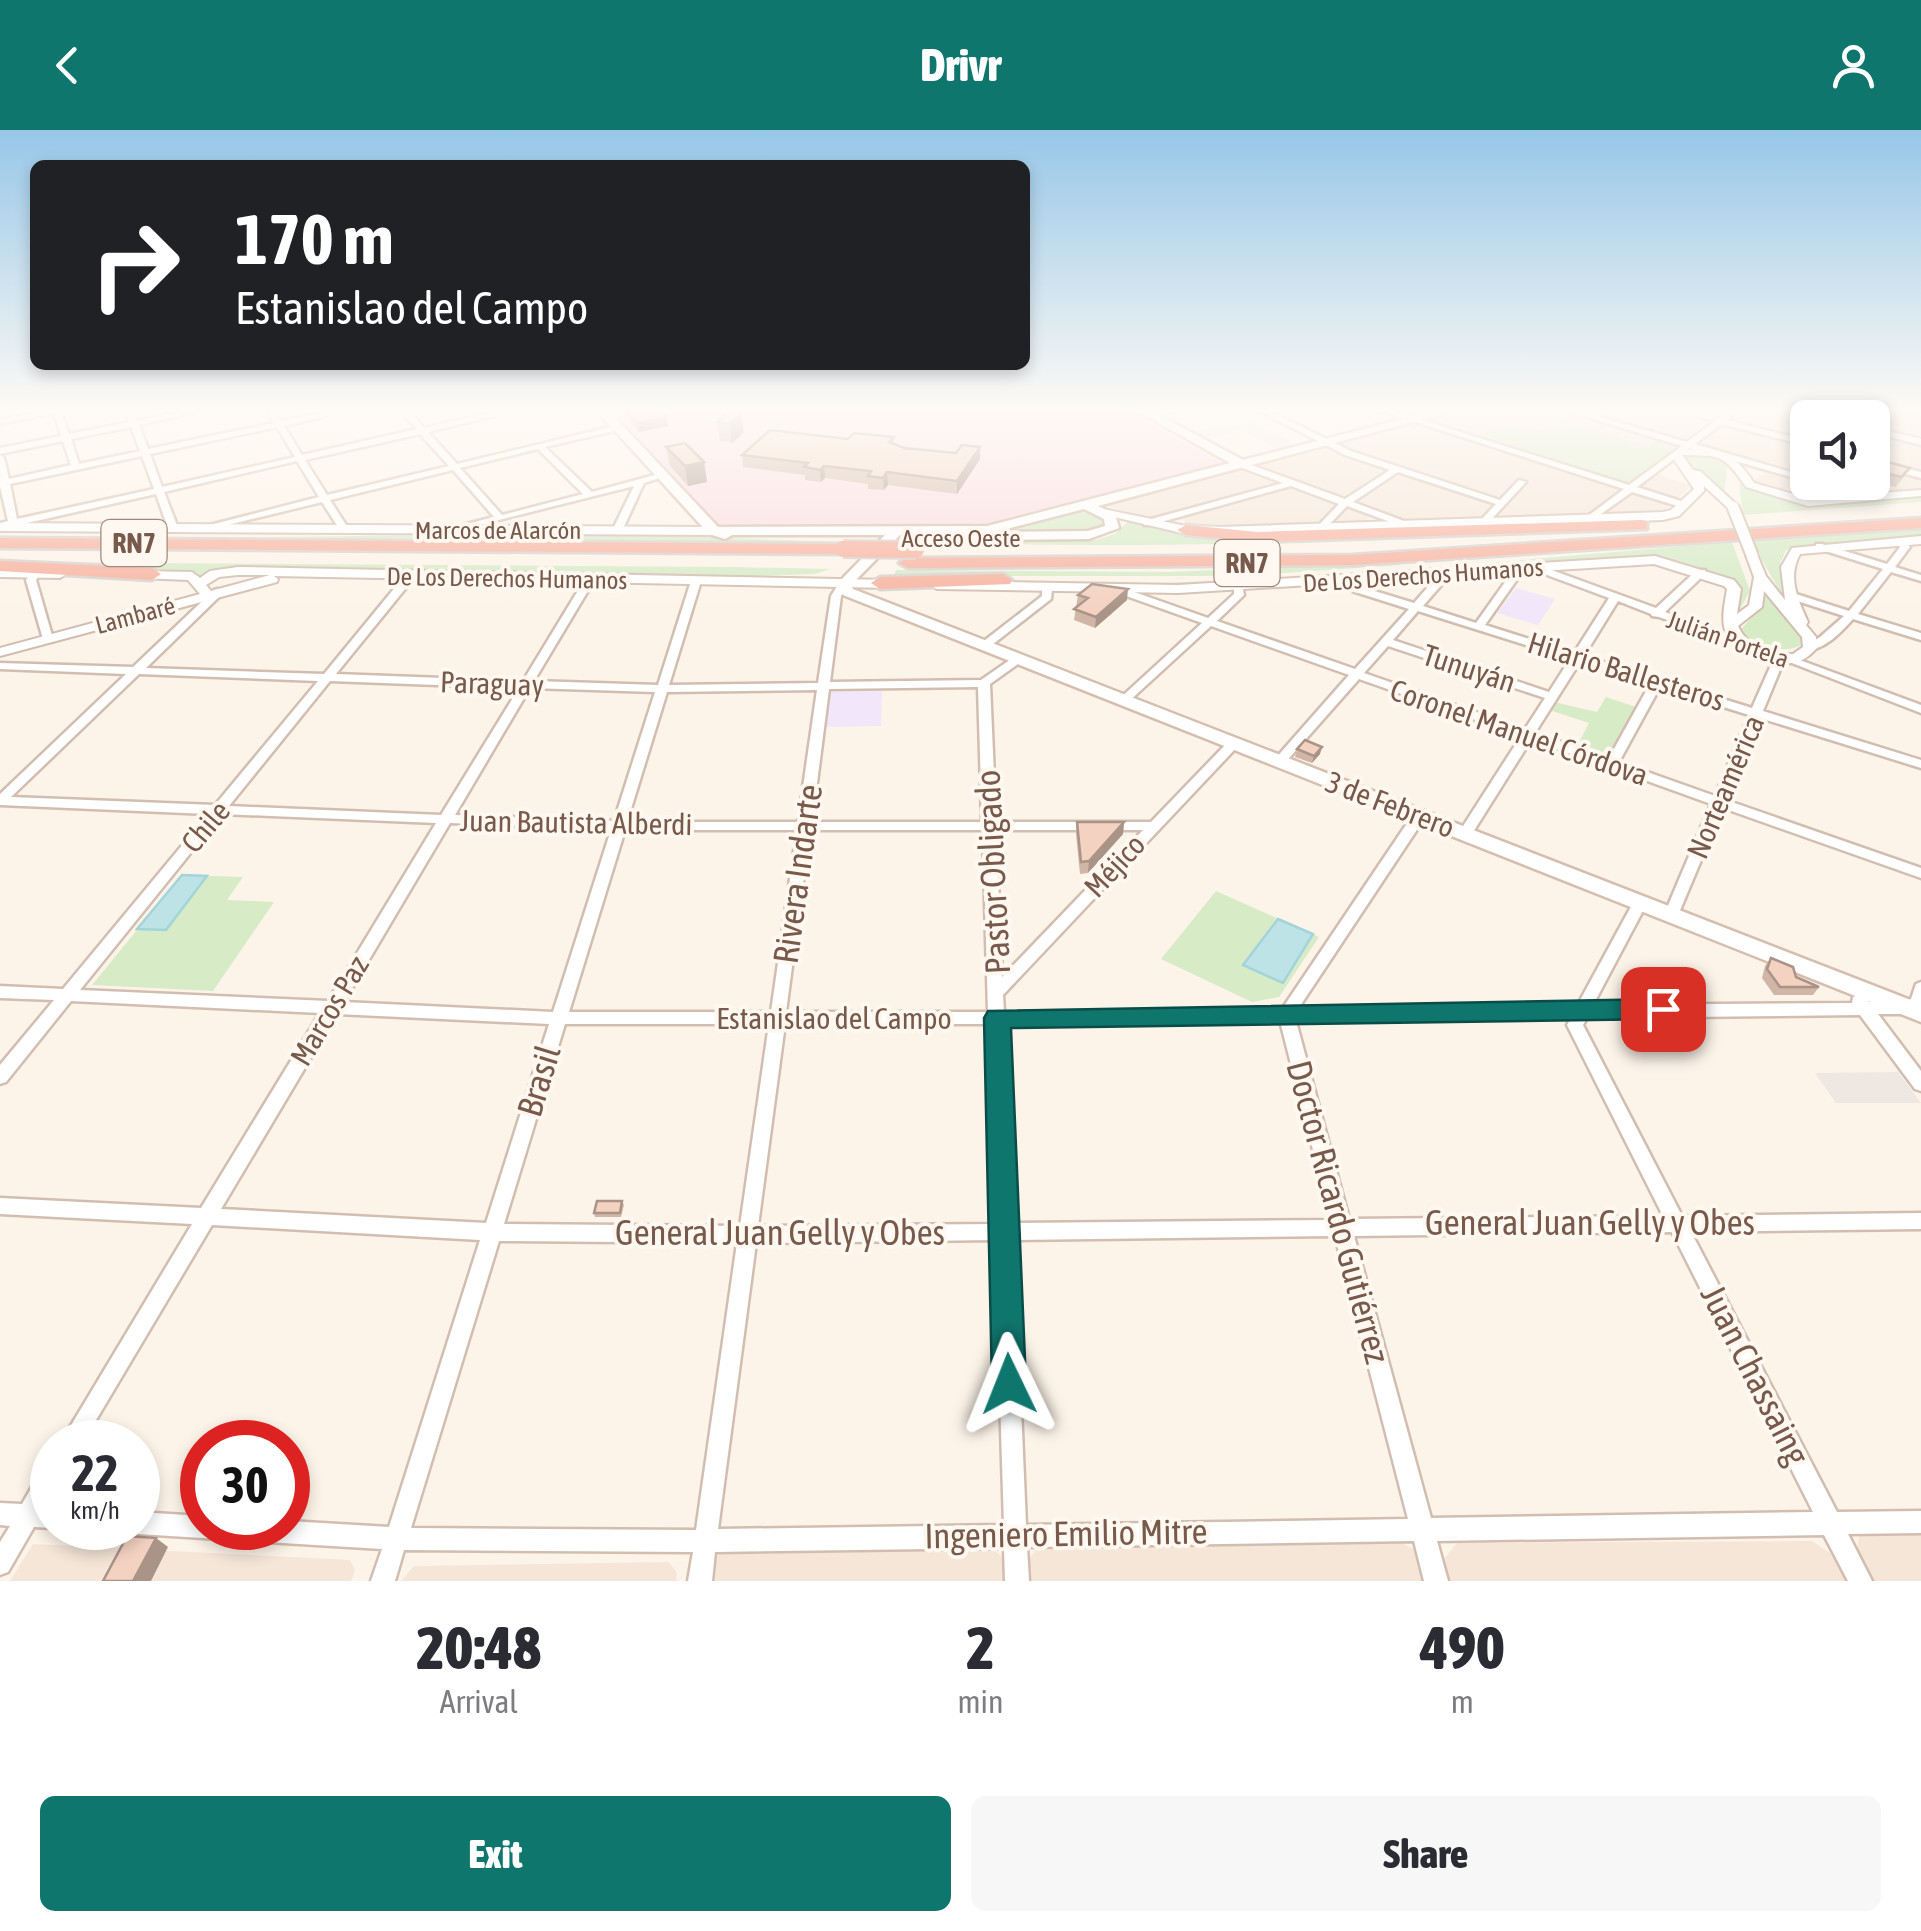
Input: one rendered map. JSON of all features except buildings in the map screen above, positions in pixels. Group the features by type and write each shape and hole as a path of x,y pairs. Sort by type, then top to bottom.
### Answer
{"highway":[{"name":"Acceso Oeste","path":"1,569 839,556 902,542 1308,549 1721,523 1874,505 1921,508"},
{"path":"1186,530 1258,538 1721,523"},
{"name":"Acceso Oeste","path":"902,542 1292,562 1921,523"},
{"path":"0,542 427,531"},
{"name":"Acceso Oeste","path":"0,542 839,556"},
{"path":"858,585 1283,576 1586,545"},
{"path":"1,569 152,574"}],"main road":[{"path":"664,478 721,533"},
{"name":"Marcos de Alarcón","path":"902,542 995,528 1194,478"},
{"path":"1086,506 1104,513"},
{"name":"Marcos de Alarcón","path":"721,533 902,542 1095,535 1114,524 1104,513"},
{"path":"858,585 902,542"},
{"name":"3 de Febrero","path":"858,585 1018,660 1914,1010"}],"street":[{"path":"26,478 2,483 7,525 208,478"},
{"path":"155,478 173,528"},
{"path":"311,478 343,528"},
{"path":"202,528 406,478"},
{"path":"463,478 497,524 655,478"},
{"path":"572,478 589,494"},
{"path":"1280,478 1409,526"},
{"path":"1319,530 1346,502 1383,478"},
{"path":"1427,478 1498,502"},
{"path":"1597,478 1684,505"},
{"path":"1591,518 1646,478"},
{"path":"1104,513 1186,530 1319,530 1663,516 1684,505 1700,489 1694,478"},
{"path":"1705,478 1732,506 1760,577 1803,627"},
{"path":"1732,506 1737,478"},
{"path":"1745,478 1750,485 1808,502 1874,505 1921,494"},
{"path":"617,531 641,481"},
{"path":"1147,523 1292,482"},
{"path":"1484,522 1498,502 1522,482"},
{"path":"1785,496 1790,492"},
{"path":"1862,500 1874,505"},
{"name":"Marcos de Alarcón","path":"7,525 453,531 497,524 721,533"},
{"path":"1810,648 1792,596 1787,561 1799,549 1921,540"},
{"path":"1784,658 1827,638 1906,547 1901,542"},
{"path":"1820,546 1921,578"},
{"name":"De Los Derechos Humanos","path":"1,569 185,575 210,589 231,572 1119,590 1655,560 1701,572"},
{"name":"Julián Portela","path":"1535,568 1921,709"},
{"path":"1479,626 1513,578 1508,569"},
{"path":"1656,614 1701,572 1732,585 1731,625 1748,646"},
{"path":"36,573 31,580 48,639"},
{"path":"1279,762 1446,573"},
{"name":"De Los Derechos Humanos","path":"270,580 317,574"},
{"name":"Chile","path":"0,1076 410,576"},
{"path":"1731,625 1756,604 1760,577"},
{"name":"Lambaré","path":"0,652 210,589 270,580"},
{"name":"Marcos Paz","path":"84,1420 590,580"},
{"name":"Brasil","path":"382,1581 696,581"},
{"name":"Hilario Ballesteros","path":"1330,581 1921,764"},
{"name":"Rivera Indarte","path":"700,1581 836,596 858,585"},
{"path":"1124,701 1239,595 1238,586"},
{"path":"0,801 137,670 210,589"},
{"path":"984,646 1047,597 1047,589"},
{"name":"Coronel Manuel Córdova","path":"1119,590 1208,625 1921,873"},
{"path":"1792,596 1921,637"},
{"path":"1465,834 1614,598"},
{"name":"Tunuyán","path":"1387,642 1552,696"},
{"name":"Norteamérica","path":"1671,915 1784,658"},
{"path":"984,683 1018,660"},
{"name":"Paraguay","path":"0,666 660,689 984,683"},
{"path":"1611,766 1658,682"},
{"name":"Pastor Obligado","path":"984,683 999,990 1002,1232 1017,1581"},
{"name":"Méjico","path":"999,990 1234,744"},
{"name":"Juan Bautista Alberdi","path":"0,801 618,826 1153,826"},
{"path":"1288,1013 1419,816"},
{"path":"1584,1010 1640,903"},
{"path":"1852,986 1862,1006 1921,1084"},
{"path":"1914,1010 1921,988"},
{"name":"Estanislao del Campo","path":"0,992 558,1018 997,1018 1862,1006 1914,1010"},
{"name":"Juan Chassaing","path":"1584,1010 1575,1024 1860,1581"},
{"name":"Doctor Ricardo Gutiérrez","path":"1288,1013 1436,1581"},
{"name":"General Juan Gelly y Obes","path":"0,1206 493,1232 746,1234 1342,1224 1921,1221"},
{"path":"0,1564 30,1512"},
{"path":"0,1514 28,1516"},
{"name":"Ingeniero Emilio Mitre","path":"310,1534 396,1539 706,1542 1921,1522"}],"shaded area":[{"path":"673,478 1165,478 968,528 721,527"},
{"path":"1213,478 1588,478 1633,492 1652,478 1668,478 1691,486 1662,512 1407,522 1377,511 1361,525 1189,525 1173,512 1148,518 1107,506"},
{"path":"1758,478 1790,478 1790,489 1782,492 1752,482"},
{"path":"1890,478 1921,478 1921,489 1890,492"},
{"path":"1516,588 1555,599 1538,625 1497,613"},
{"path":"882,691 881,726 823,727 827,692"},
{"path":"1898,1072 1921,1103 1836,1103 1815,1073"},
{"path":"1921,1533 1921,1581 1873,1581 1857,1550 1859,1536"},
{"path":"1396,1541 1416,1550 1426,1581 1028,1581 1027,1562 1040,1544"},
{"path":"1812,1541 1830,1553 1847,1581 1449,1581 1445,1558 1457,1543"},
{"path":"992,1548 1003,1558 1006,1581 708,1581 713,1560 725,1549"},
{"path":"30,1549 152,1550 350,1560 355,1570 351,1581 10,1581"},
{"path":"669,1562 677,1573 676,1581 401,1581 414,1566"}],"green space":[{"path":"1602,478 1638,478 1628,486"},
{"path":"1706,478 1726,478 1724,493"},
{"path":"1739,483 1806,504 1921,495 1921,502 1743,515"},
{"path":"1080,512 1101,516 1105,525 1092,530 1012,529"},
{"path":"1128,521 1271,542 917,543 1096,540 1115,534"},
{"path":"1921,530 1921,538 1786,550 1780,564 1792,612 1751,541"},
{"path":"1473,532 1334,540 1282,541"},
{"path":"601,533 863,543 274,537"},
{"path":"1732,542 1750,591 1740,609 1739,593 1727,578 1658,556 1345,575"},
{"path":"0,562 830,569 815,574 755,576 224,569 200,577 185,572"},
{"path":"1398,562 1401,565 1240,576 894,576 896,570 1169,572"},
{"path":"1299,578 1165,586 930,582 1160,583"},
{"path":"1763,587 1803,644 1787,649 1769,648 1738,633 1764,603"},
{"path":"1606,697 1636,707 1608,759 1576,748 1589,723 1549,710 1554,702 1597,712"},
{"path":"182,875 243,877 227,900 274,902 213,991 92,985"},
{"path":"1216,891 1319,937 1279,997 1252,1002 1161,959"}],"water":[{"path":"182,875 207,876 166,930 137,929"},
{"path":"1278,919 1313,934 1283,983 1243,965"}],"route":[{"path":"1009,1384 997,1018 1663,1009"}]}
